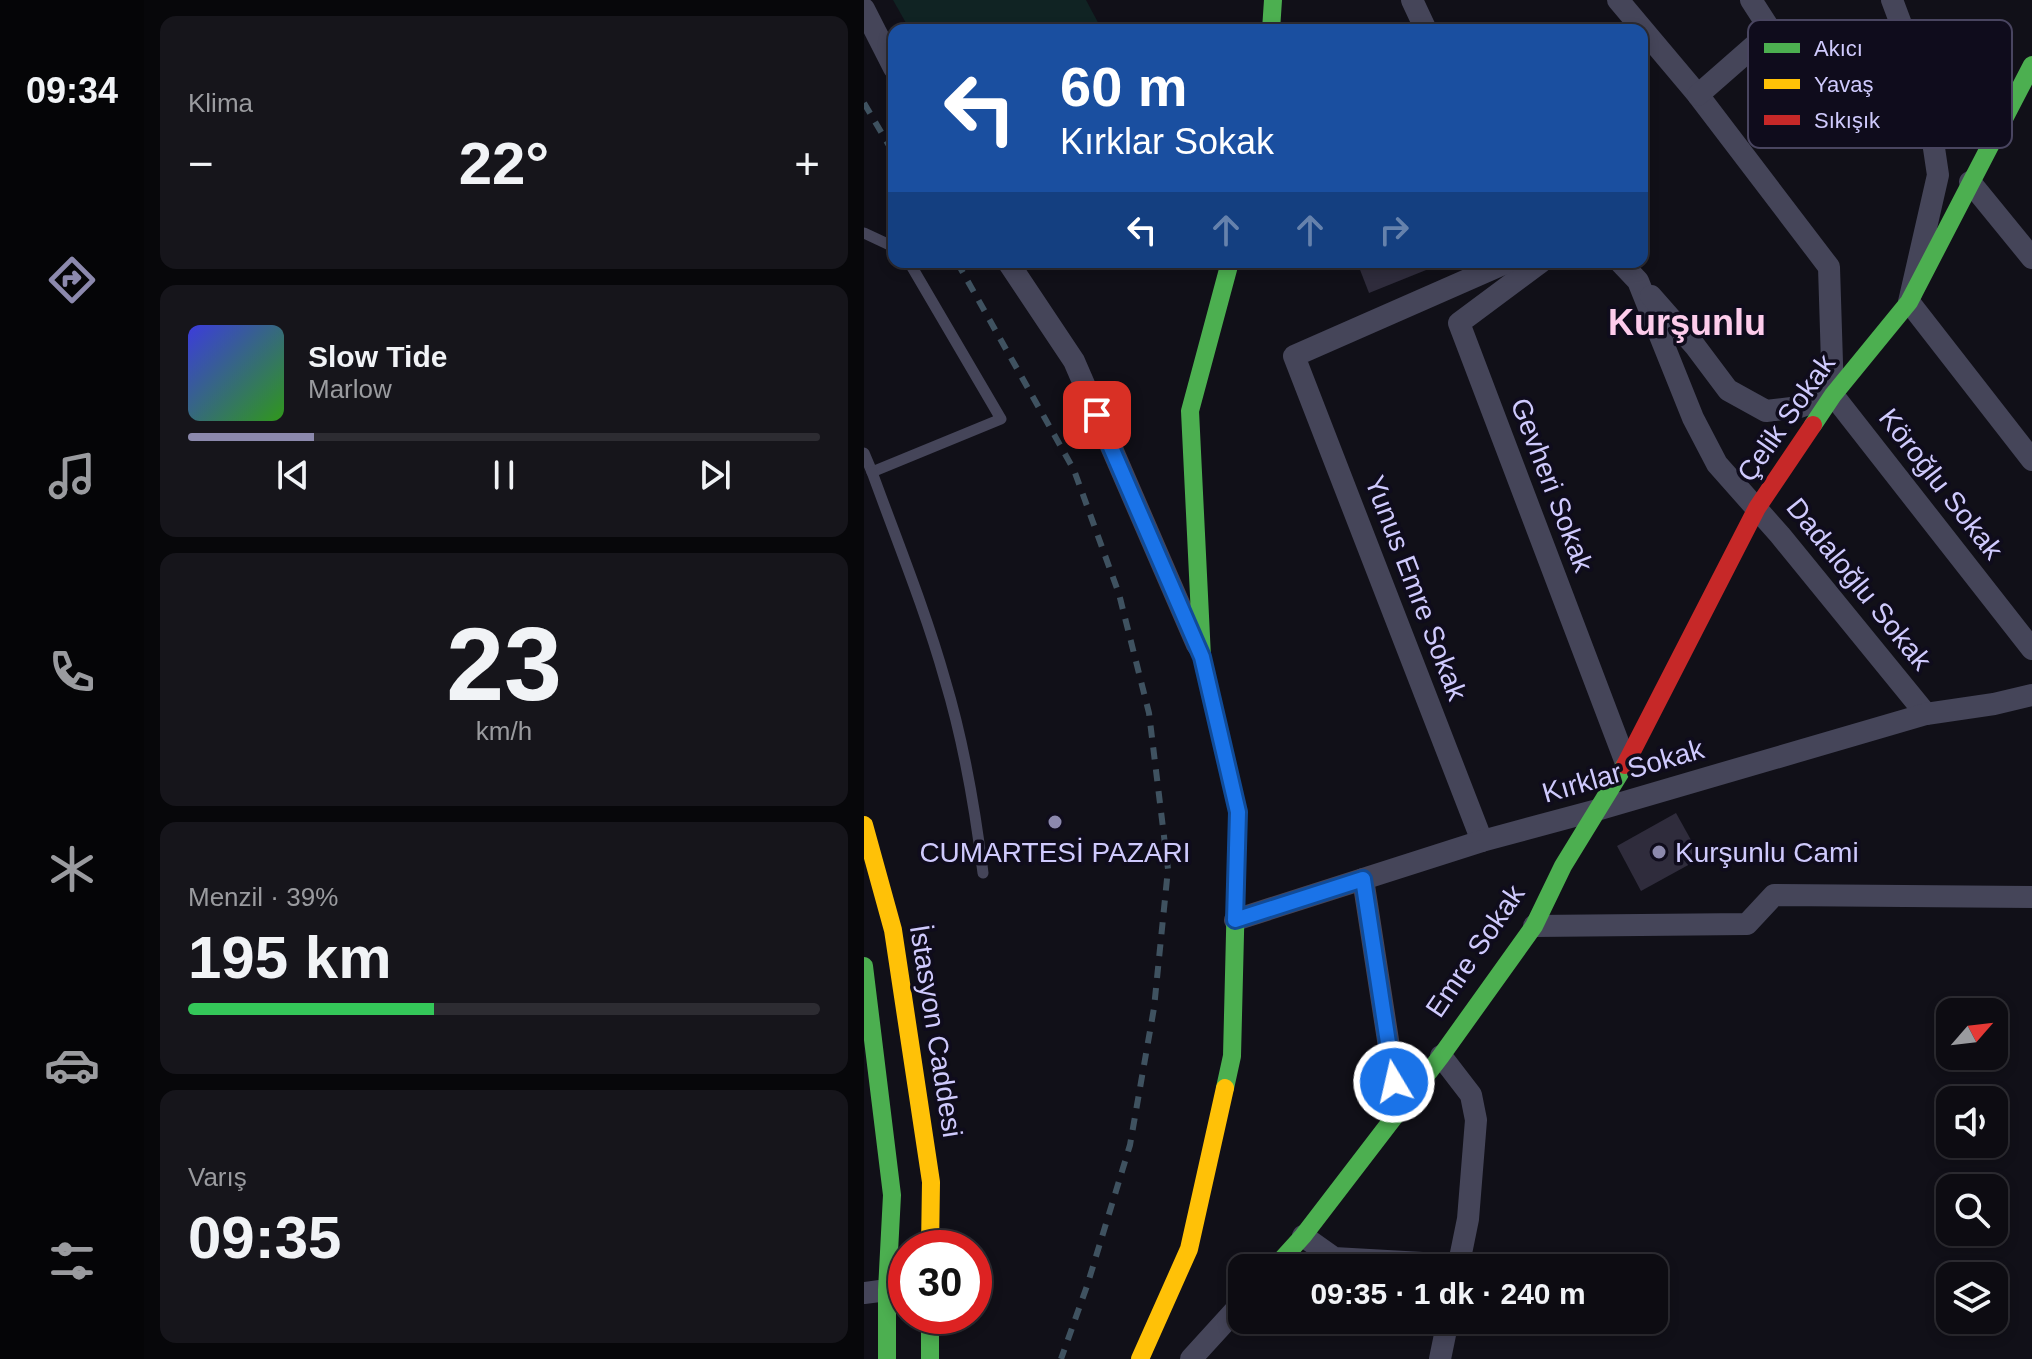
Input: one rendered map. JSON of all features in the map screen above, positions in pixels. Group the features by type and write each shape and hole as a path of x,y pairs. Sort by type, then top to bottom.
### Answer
{"street":[{"path":"1271,24 1273,0"},
{"path":"1412,0 1423,24"},
{"path":"1618,0 1638,24"},
{"path":"1751,0 1764,20"},
{"path":"1892,0 1900,20"},
{"path":"864,9 888,56"},
{"path":"1648,36 1698,95 1829,267 1833,395"},
{"path":"1698,95 1748,51"},
{"name":"Çelik Sokak","path":"2012,103 2032,65"},
{"path":"1934,148 1938,175 1909,302 2032,460"},
{"name":"Çelik Sokak","path":"1597,810 1626,763 1757,508 1833,395 1909,302 1988,148"},
{"path":"1970,182 2032,258"},
{"path":"1012,268 1074,361 1202,657"},
{"path":"1140,1359 1189,1249 1232,1056 1238,812 1202,657 1190,411 1228,268"},
{"name":"Yunus Emre Sokak","path":"1482,841 1294,356 1494,268"},
{"name":"Gevheri Sokak","path":"1533,268 1459,323 1626,763"},
{"name":"Dadaloğlu Sokak","path":"1626,268 1695,346 1728,390 1766,411 1800,407 1833,395"},
{"name":"Dadaloğlu Sokak","path":"1638,281 1693,418 1717,464 1757,508 1926,714"},
{"name":"Köroğlu Sokak","path":"1833,395 2032,649"},
{"name":"Kırklar Sokak","path":"1235,920 1482,841 1926,714 2032,695"},
{"name":"Emre Sokak","path":"1287,1254 1441,1056 1534,926 1563,866 1597,810"},
{"name":"İstasyon Caddesi","path":"864,825 893,930 931,1182 930,1230"},
{"path":"1363,879 1399,1111"},
{"path":"1534,926 1747,924 1774,895 2032,897"},
{"path":"864,966 892,1195 887,1359"},
{"path":"1441,1056 1471,1095 1476,1120 1468,1219 1461,1254"},
{"path":"1303,1236 1328,1254"},
{"path":"864,1293 887,1290"},
{"path":"1222,1359 1197,1353 1228,1319"},
{"path":"930,1334 930,1359"},
{"path":"1440,1359 1445,1334"}],"lane":[{"path":"864,233 888,244"},
{"path":"872,472 1001,419 913,268"},
{"path":"864,453 946,681 969,779 983,873"}],"green space":[{"path":"893,0 1086,0 1099,24 907,24"}],"building":[{"path":"1359,268 1431,268 1369,293"},
{"name":"Kurşunlu Cami","path":"1676,813 1701,858 1641,891 1617,846"}],"railway":[{"path":"864,103 888,144"},
{"path":"960,268 1074,470 1119,594 1149,713 1168,869 1154,1008 1130,1145 1061,1359"}],"traffic: fast":[{"path":"1271,24 1273,0"},
{"path":"2012,104 2032,65"},
{"path":"1813,425 1833,395 1909,302 1989,148"},
{"path":"1225,1088 1232,1056 1238,812 1202,657 1190,411 1228,268"},
{"path":"1287,1254 1441,1056 1534,926 1563,866 1625,765"},
{"path":"864,966 892,1195 887,1359"},
{"path":"930,1334 930,1359"}],"traffic: slow":[{"path":"864,825 893,930 931,1182 930,1230"},
{"path":"1140,1359 1189,1249 1225,1088"}],"traffic: jam":[{"path":"1625,765 1757,508 1813,425"}],"place":[{"name":"CUMARTESİ PAZARI","path":"1055,822"},
{"name":"Kurşunlu Cami","path":"1659,852"}],"district":[{"name":"Kurşunlu","path":"1687,322"}],"route":[{"path":"1097,415 1202,657 1238,812 1235,920 1363,879 1394,1082"}]}
